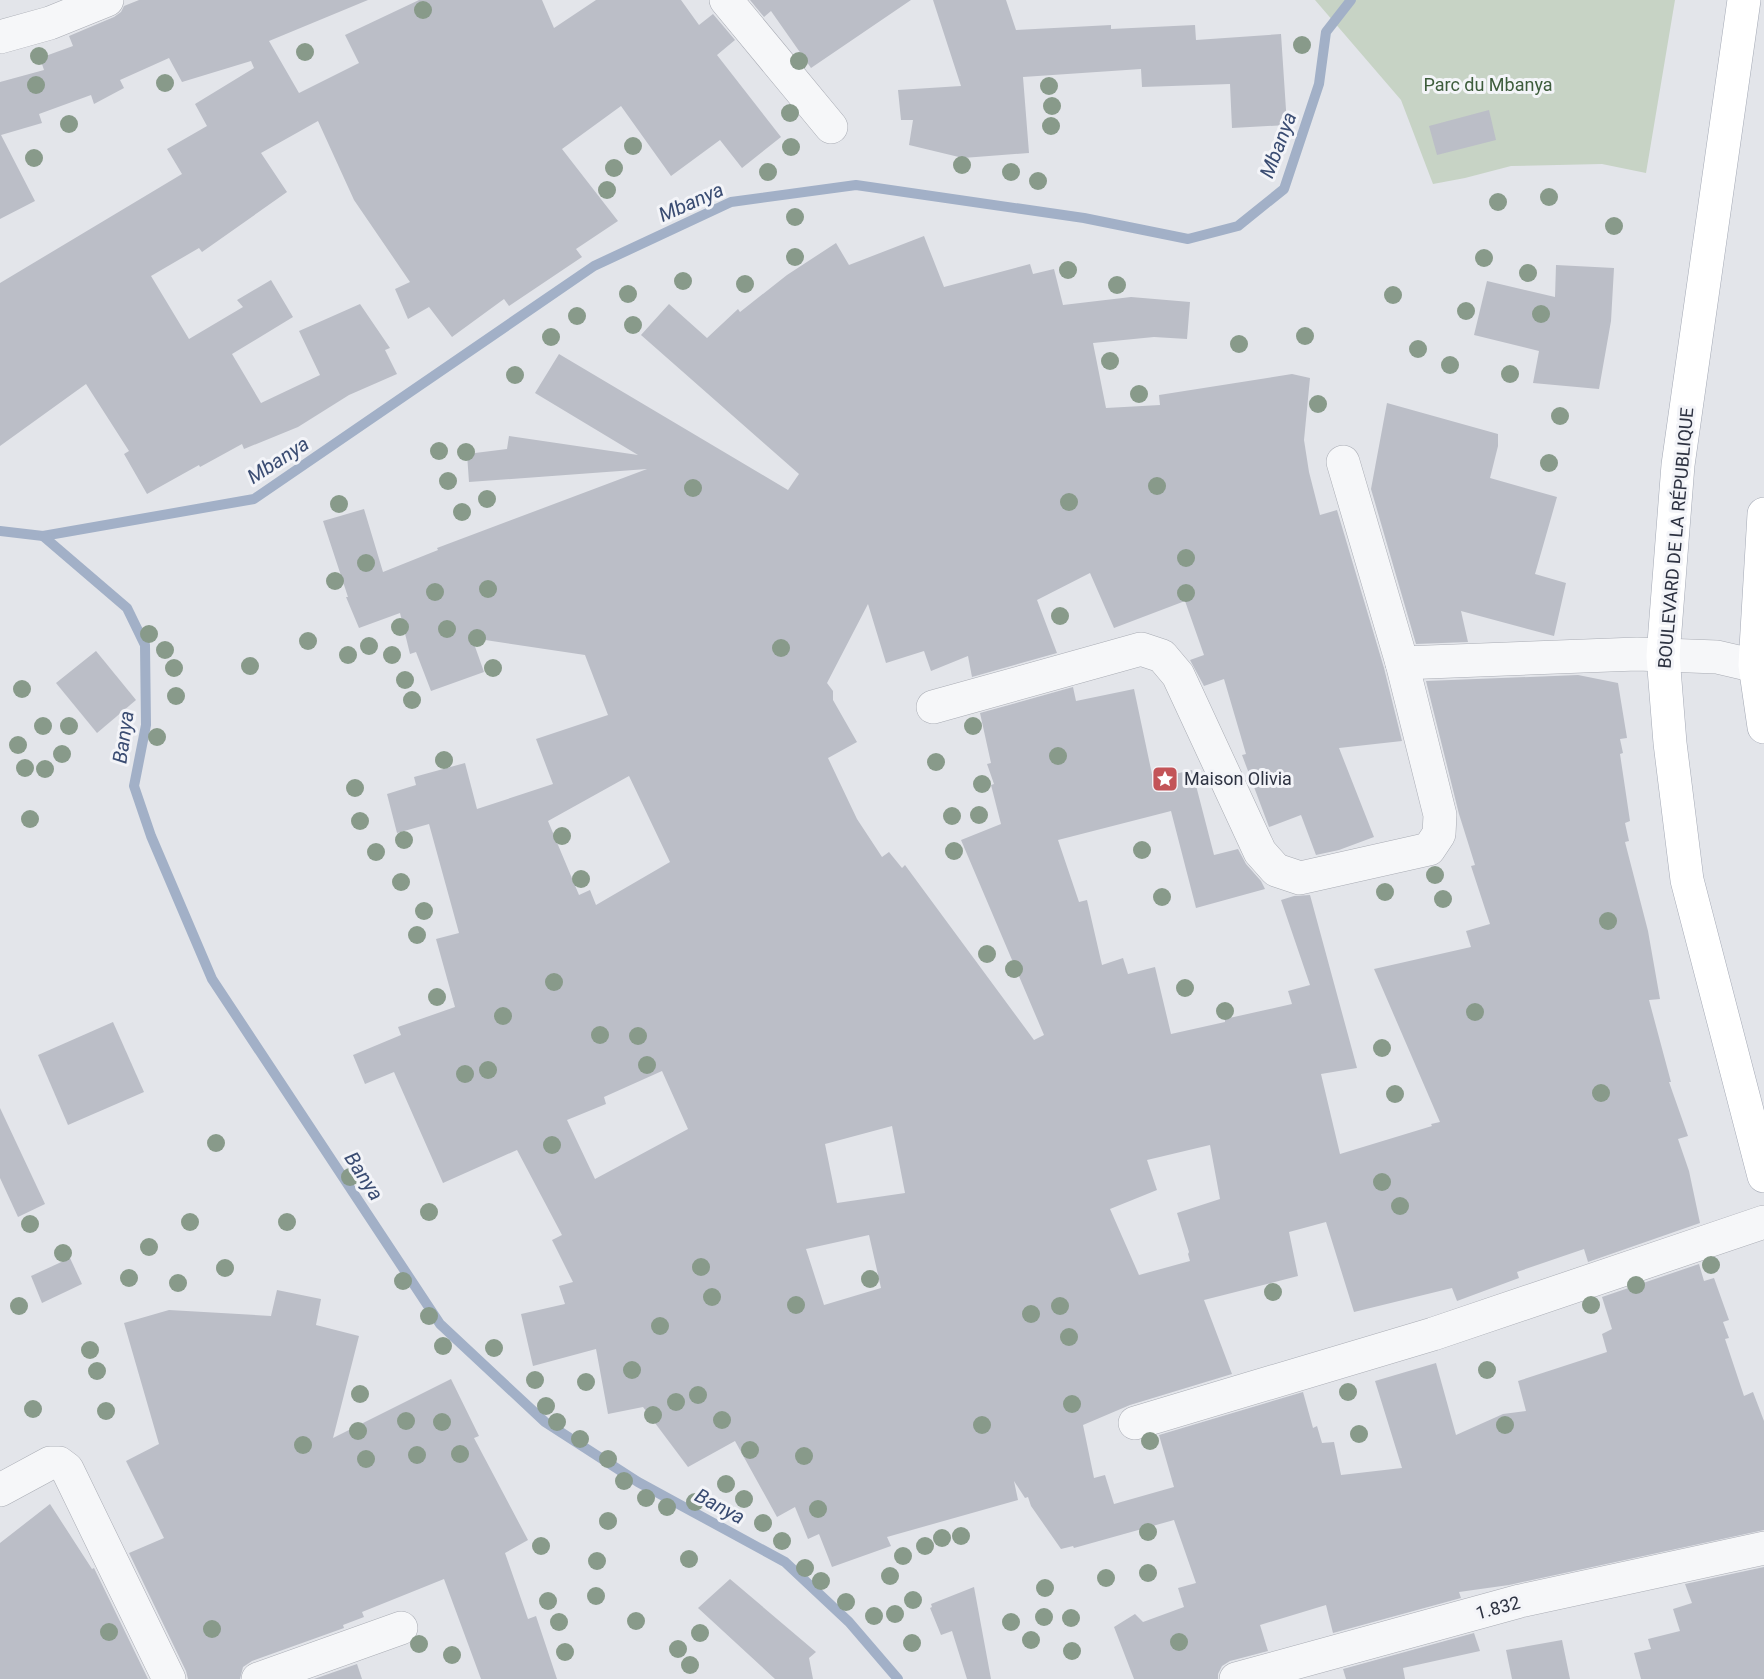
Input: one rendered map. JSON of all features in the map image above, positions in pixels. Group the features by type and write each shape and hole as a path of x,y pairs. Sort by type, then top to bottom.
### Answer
{"main road":[{"name":"BOULEVARD DE LA RÉPUBLIQUE","path":"1744,0 1678,465 1663,656 1670,743 1687,880 1764,1176"},
{"path":"1764,514 1759,667 1764,727"}],"street":[{"path":"0,37 50,23 107,0"},
{"path":"726,0 831,127"},
{"path":"933,707 1141,649 1162,656 1178,675 1260,852 1276,870 1300,878 1429,849 1439,834 1440,815 1402,663 1343,462"},
{"path":"1402,663 1637,654 1717,657 1759,667"},
{"path":"1135,1423 1433,1334 1764,1222"},
{"path":"0,1490 50,1463 59,1463 66,1469 169,1679"},
{"name":"1.832","path":"1236,1679 1520,1601 1764,1548"},
{"path":"258,1679 401,1628"}],"green space":[{"name":"Parc du Mbanya","path":"1315,0 1675,0 1646,173 1602,164 1511,166 1433,184 1401,100"}],"building":[{"path":"139,0 368,0 269,41 299,93 359,63 345,35 419,0 542,0 554,28 596,0 681,0 699,25 713,14 735,40 717,55 781,137 742,168 720,140 671,176 621,106 562,149 618,221 576,249 582,257 509,306 504,299 452,337 429,307 408,319 395,289 410,282 354,200 318,121 261,153 287,192 202,252 199,248 151,276 189,339 243,307 237,300 271,280 293,317 232,354 261,403 320,375 299,331 360,304 390,348 385,350 397,374 349,395 298,427 244,449 242,444 147,494 124,454 129,451 86,384 0,446 0,283 182,174 167,149 207,126 195,104 254,68 251,61 182,82 169,58 120,80 124,88 94,104 91,95 39,114 42,123 1,135 35,201 0,219 0,82 44,70 40,58 73,46 69,36 114,17 121,12 124,6"},
{"path":"750,0 911,0 811,68 771,11 764,17"},
{"path":"933,0 1006,0 1016,30 1111,25 1111,29 1195,25 1196,40 1281,34 1287,125 1232,128 1230,84 1142,87 1141,69 1023,77 1029,153 963,158 909,145 913,120 901,120 898,90 961,86"},
{"path":"1489,110 1496,140 1437,155 1429,126"},
{"path":"924,236 944,287 1030,264 1033,274 1054,269 1063,305 1131,297 1190,302 1187,339 1154,337 1093,343 1106,408 1160,405 1159,395 1292,374 1310,378 1304,440 1309,472 1320,515 1337,510 1384,668 1402,741 1339,748 1374,837 1339,850 1316,855 1301,815 1269,827 1242,755 1246,754 1224,679 1204,686 1190,660 1204,655 1185,601 1114,628 1090,573 1037,600 1057,653 972,677 968,656 931,671 924,651 886,663 868,604 827,683 833,691 833,700 857,742 828,758 857,819 882,857 889,852 902,868 905,865 1034,1040 1044,1035 961,840 1001,824 991,785 994,784 987,764 991,763 980,713 1073,687 1076,701 1134,689 1153,779 1192,770 1214,855 1238,849 1246,864 1261,881 1265,889 1196,908 1171,811 1058,840 1079,902 1087,900 1102,965 1123,958 1128,974 1155,967 1171,1034 1292,1004 1288,991 1310,985 1281,900 1310,895 1357,1068 1321,1074 1340,1154 1440,1122 1374,969 1471,947 1466,931 1490,924 1471,866 1475,865 1459,814 1426,681 1578,675 1618,683 1627,738 1620,739 1623,753 1620,754 1630,821 1625,823 1629,841 1625,842 1648,931 1660,999 1649,1000 1671,1082 1669,1082 1688,1136 1678,1139 1689,1171 1700,1223 1588,1262 1584,1249 1517,1272 1519,1278 1457,1301 1452,1288 1354,1312 1326,1222 1289,1232 1298,1276 1204,1300 1232,1374 1130,1405 1083,1425 1094,1478 1105,1475 1114,1504 1174,1487 1159,1435 1303,1392 1313,1428 1317,1426 1322,1443 1334,1442 1341,1475 1402,1468 1375,1381 1436,1363 1456,1435 1503,1414 1526,1411 1518,1381 1607,1352 1602,1334 1612,1329 1602,1297 1699,1264 1704,1281 1714,1278 1729,1320 1723,1322 1729,1338 1725,1339 1744,1396 1753,1392 1764,1421 1764,1530 1509,1585 1459,1592 1461,1598 1333,1633 1326,1605 1260,1625 1268,1651 1230,1661 1222,1666 1218,1679 1134,1679 1114,1627 1135,1614 1143,1622 1184,1607 1178,1588 1196,1583 1174,1520 1074,1548 1073,1546 1061,1549 1031,1506 1028,1497 1025,1498 1014,1481 1018,1500 887,1537 891,1546 832,1567 819,1534 808,1539 795,1507 777,1517 735,1441 688,1467 643,1407 608,1414 596,1349 533,1366 521,1314 565,1304 559,1286 573,1282 552,1240 562,1235 517,1150 443,1183 394,1072 365,1084 353,1055 401,1035 398,1027 455,1007 436,939 459,933 429,824 397,833 387,794 416,785 414,777 465,763 477,809 553,784 536,739 608,715 585,655 472,638 484,672 431,691 416,652 410,654 400,613 359,628 346,597 348,597 323,521 364,509 383,572 438,550 437,548 647,469 469,482 467,454 507,449 509,436 638,455 535,393 559,354 788,490 799,474 641,335 669,304 707,338 738,309 740,312 787,275 836,243 849,265","holes":["629,776 670,862 596,905 590,890 579,895 548,821","662,1071 688,1129 595,1179 567,1120 606,1104 604,1097","892,1126 905,1193 837,1203 825,1144","1210,1145 1220,1199 1177,1213 1190,1261 1139,1275 1110,1209 1157,1190 1147,1160","869,1235 881,1288 824,1305 806,1249"]},
{"path":"1556,265 1614,268 1611,321 1599,389 1533,383 1539,351 1474,335 1487,281 1555,297"},
{"path":"1387,403 1498,434 1498,446 1490,478 1557,497 1535,574 1566,583 1554,636 1461,611 1468,642 1416,644 1371,489"},
{"path":"96,651 136,700 97,733 56,683"},
{"path":"113,1022 144,1092 68,1125 38,1055"},
{"path":"0,1108 45,1204 18,1217 0,1178"},
{"path":"70,1258 82,1284 42,1303 31,1276"},
{"path":"277,1290 321,1299 316,1325 359,1336 333,1438 451,1379 479,1436 474,1438 528,1540 505,1553 528,1619 536,1616 557,1679 481,1679 444,1579 362,1612 364,1617 343,1625 344,1628 252,1661 243,1667 240,1679 188,1679 129,1553 164,1538 126,1461 159,1444 124,1323 169,1310 271,1316"},
{"path":"50,1504 92,1569 94,1568 148,1679 0,1679 0,1543"},
{"path":"1764,1567 1764,1679 1641,1679 1634,1653 1651,1649 1648,1639 1680,1631 1673,1609 1692,1603 1685,1584"},
{"path":"730,1579 816,1652 809,1658 813,1679 775,1679 698,1608"},
{"path":"974,1587 991,1679 967,1679 952,1631 941,1635 930,1608 931,1604"},
{"path":"1474,1633 1480,1651 1403,1668 1405,1679 1346,1679 1343,1669"},
{"path":"1562,1640 1570,1679 1512,1679 1506,1650"},
{"path":"357,1664 362,1679 314,1679"}],"waterway":[{"name":"Mbanya","path":"0,531 43,536 254,499 594,266 731,202 856,185 1084,218 1188,239 1238,226 1284,189 1319,84 1326,32 1351,0"},
{"name":"Banya","path":"43,536 127,608 145,645 146,725 134,786 151,836 212,979 440,1324 545,1422 638,1482 785,1562 849,1622 898,1679"}],"place":[{"name":"Maison Olivia","path":"1165,779"}]}
